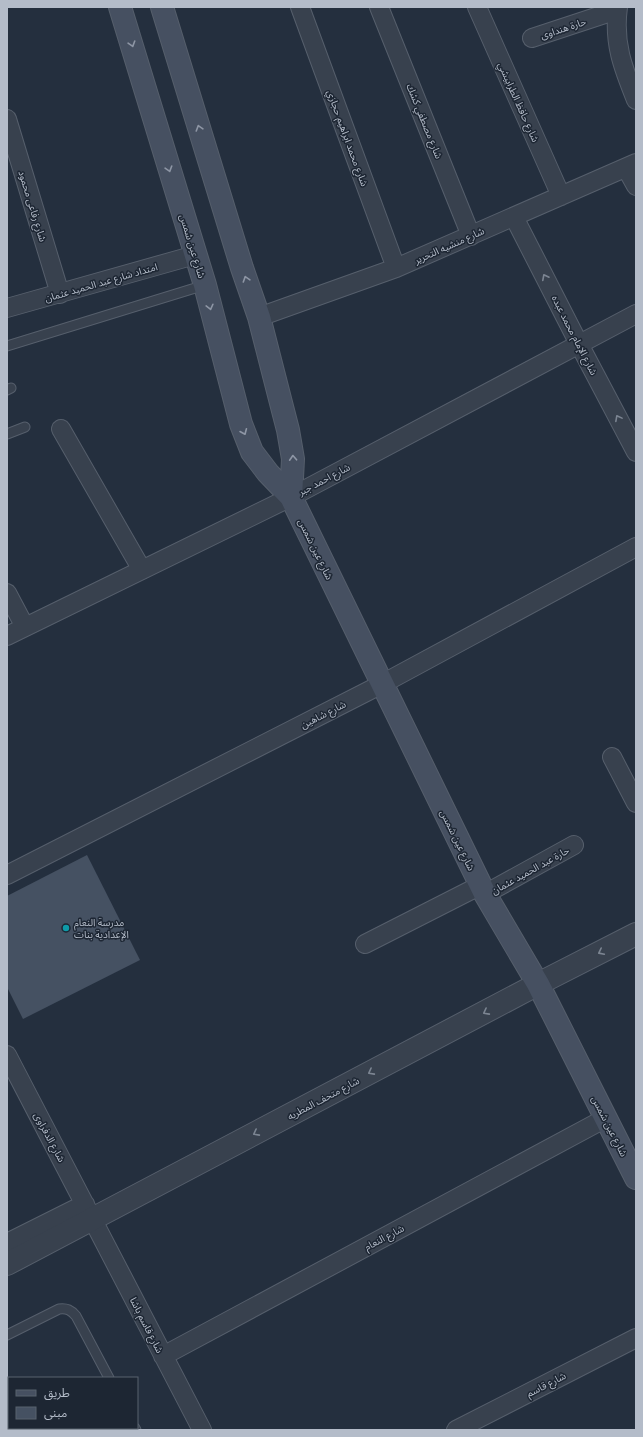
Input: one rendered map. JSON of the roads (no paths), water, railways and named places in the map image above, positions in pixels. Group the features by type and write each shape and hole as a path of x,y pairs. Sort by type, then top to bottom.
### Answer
{"main road":[{"name":"شارع عين شمس","path":"120,7 205,285 241,424 252,452 268,473 291,497 483,890 538,984 636,1178"},
{"name":"شارع عين شمس","path":"162,7 259,317 291,444 293,459 291,497"}],"street":[{"name":"شارع محمد ابراهيم حجازي","path":"300,7 396,268"},
{"name":"شارع مصطفي كشك","path":"379,7 471,236"},
{"name":"شارع حافظ الطرابيشي","path":"477,7 561,196"},
{"name":"حارة هنداوى","path":"532,38 618,8"},
{"path":"618,8 618,46 622,64 636,100"},
{"name":"شارع رفاعى محمود","path":"7,119 60,294"},
{"name":"شارع منشيه التحرير","path":"259,317 396,268 631,166"},
{"path":"631,166 636,186"},
{"name":"شارع الإمام محمد عبده","path":"514,217 636,452"},
{"name":"امتداد شارع عبد الحميد عثمان","path":"7,308 195,255"},
{"name":"شارع احمد جبر","path":"7,636 291,497 636,314"},
{"path":"61,428 142,570"},
{"name":"شارع شاهين","path":"7,875 382,684 636,547"},
{"path":"7,593 25,627"},
{"path":"612,757 636,803"},
{"name":"حارة عبد الحميد عثمان","path":"365,944 483,890 574,845"},
{"name":"شارع متحف المطريه","path":"8,1256 89,1211 636,934"},
{"name":"شارع الدفراوى","path":"7,1055 89,1211"},
{"name":"شارع النعام","path":"163,1356 606,1118"},
{"name":"شارع قاسم باشا","path":"89,1211 202,1430"},
{"name":"شارع قاسم","path":"456,1430 636,1338"}],"lane":[{"path":"7,346 205,285"},
{"path":"7,434 25,427"},
{"path":"7,1335 59,1309 66,1308 72,1311 76,1316 107,1377"}],"place":[{"name":"مدرسة النعام الإعدادية بنات","path":"66,928"}]}
